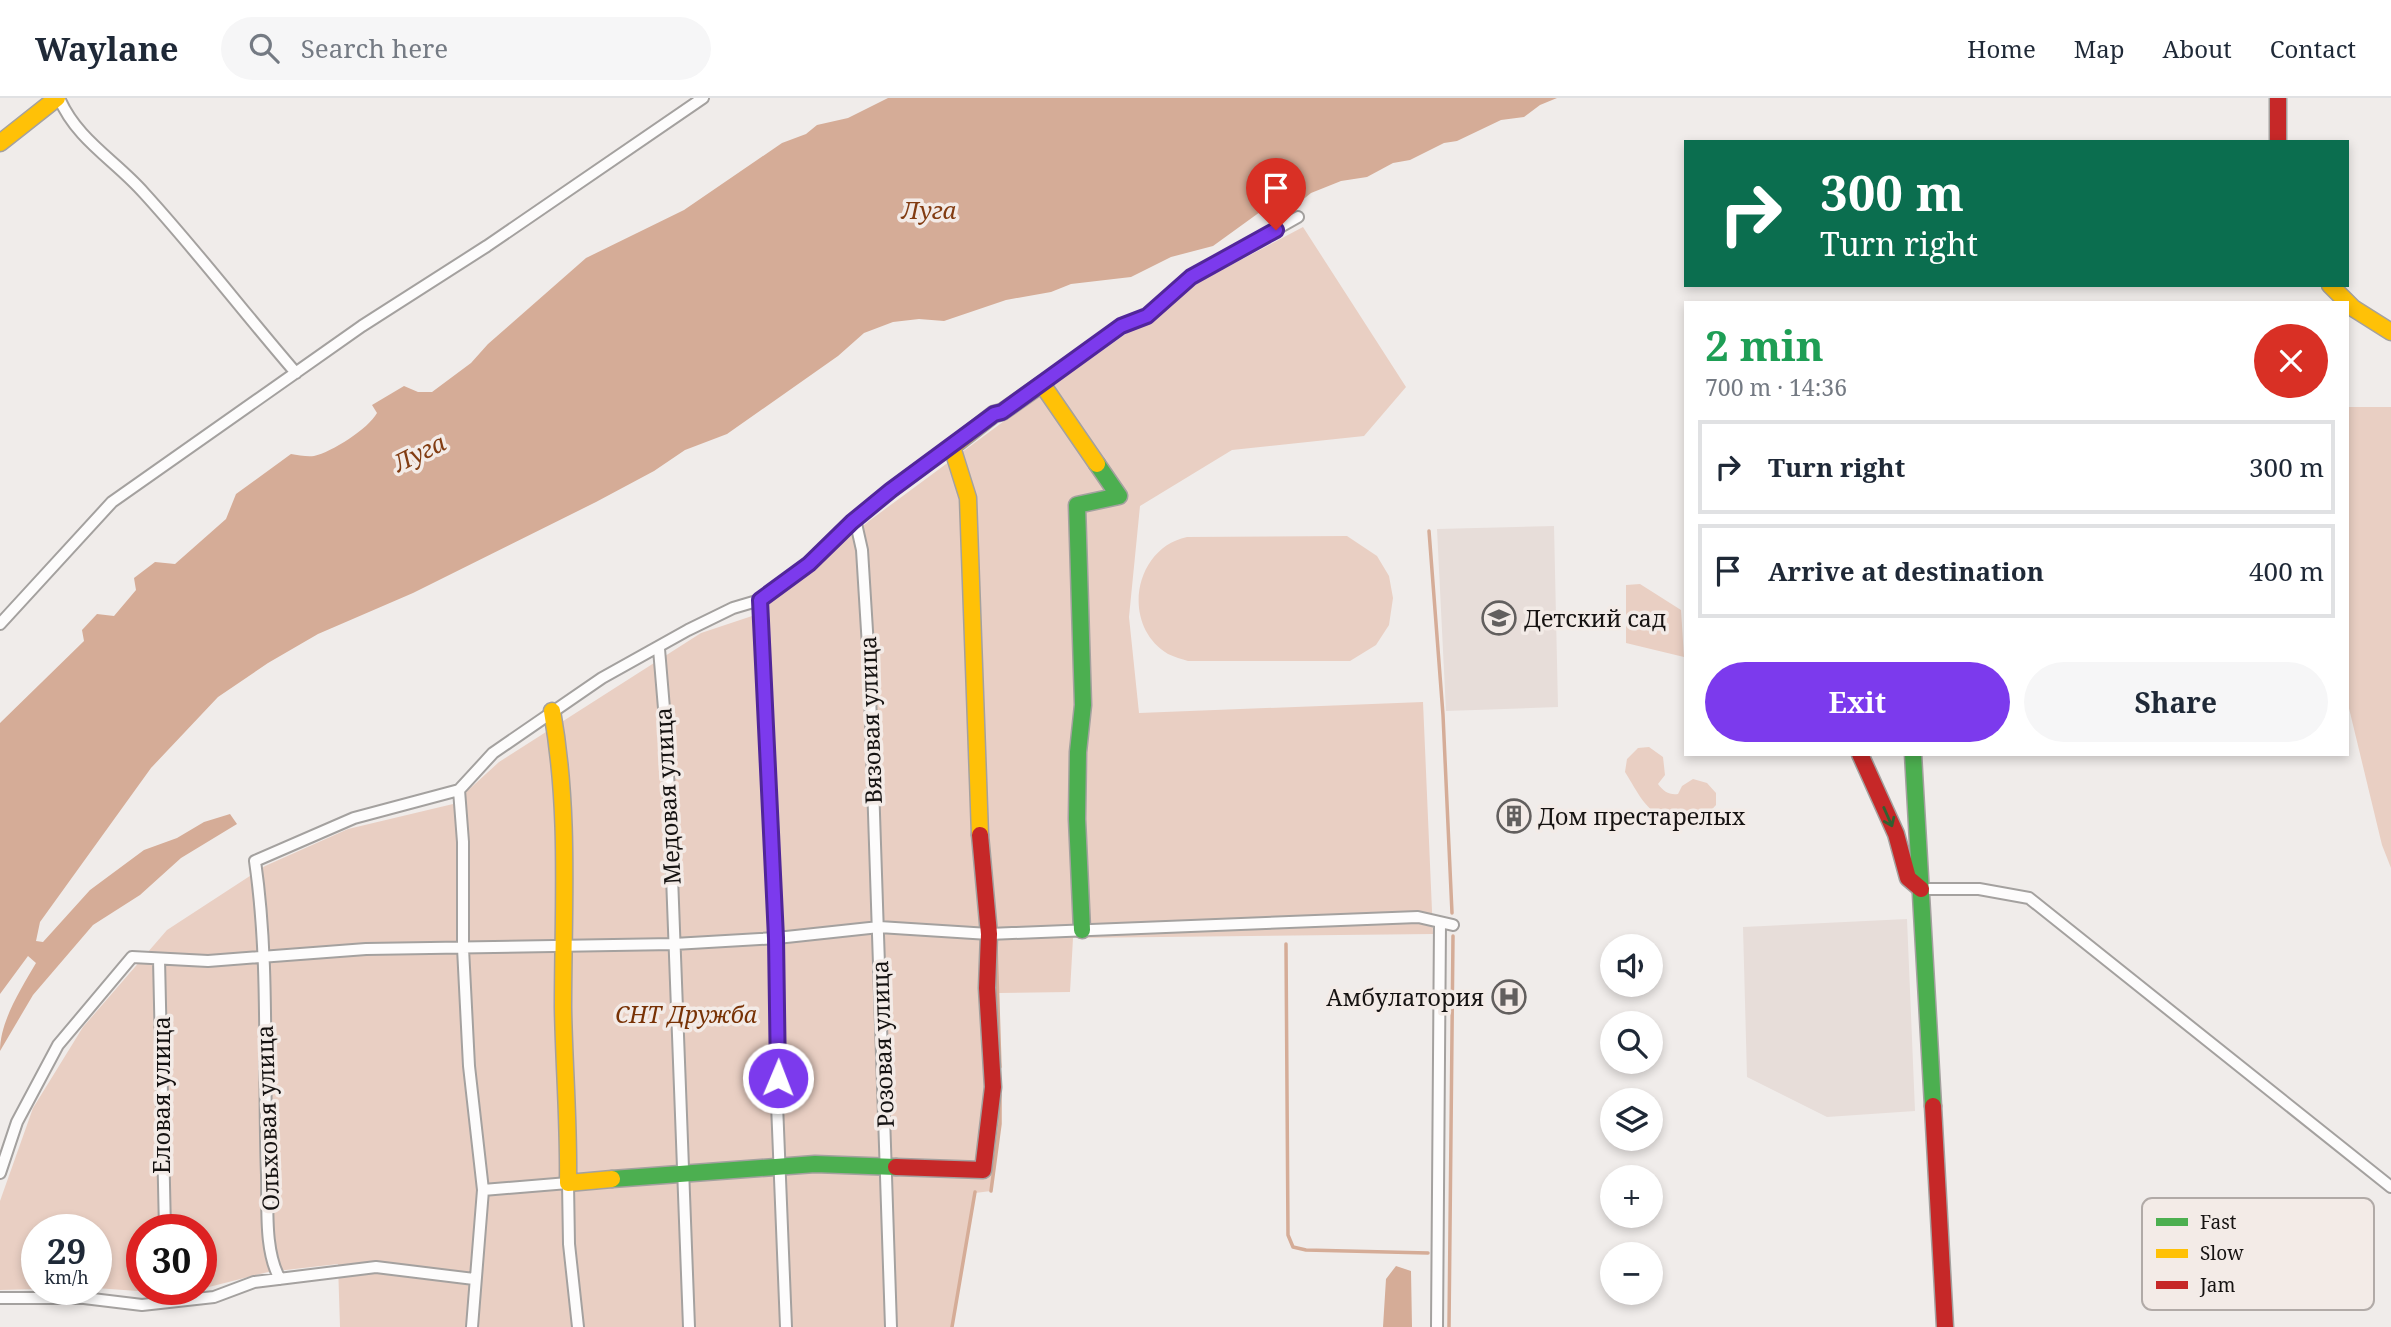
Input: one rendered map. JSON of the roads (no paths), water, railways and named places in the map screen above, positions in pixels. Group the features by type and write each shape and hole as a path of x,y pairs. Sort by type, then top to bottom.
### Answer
{"main road":[{"path":"0,143 58,98"},
{"path":"2278,98 2278,140"},
{"path":"2332,287 2346,301"},
{"path":"2349,304 2391,332"},
{"path":"552,711 568,819 568,947 564,981 568,1183 780,1166 983,1171 993,1087 987,988 989,934 981,865 977,782 968,498 952,447 994,414 1002,412 1042,384 1119,496 1077,505 1083,705 1078,752 1077,819 1082,930"},
{"path":"1861,756 1896,834 1909,878 1921,889"},
{"path":"1913,756 1945,1327"}],"street":[{"path":"58,98 67,117 175,227 296,373"},
{"path":"0,625 112,502 296,373 703,98"},
{"path":"1042,384 1121,326 1147,316 1191,277 1298,217"},
{"path":"472,1327 483,1190 469,1066 463,948 464,868 459,790 493,753 602,678 733,608 760,600 809,564 855,519 952,447"},
{"name":"Вязовая улица","path":"855,519 862,550 866,599 879,925"},
{"path":"760,600 776,938 786,1327"},
{"name":"Медовая улица","path":"659,649 667,744 689,1327"},
{"name":"Ольховая улица","path":"280,1279 273,1266 268,1196 263,956 255,861 354,818 459,790"},
{"path":"1921,889 1979,889 2029,898 2391,1187"},
{"path":"0,1173 17,1122 58,1045 132,957 208,961 366,949 674,944 776,938 879,925 989,934 1418,917 1453,925"},
{"path":"1437,1327 1440,923"},
{"name":"Розовая улица","path":"879,925 891,1327"},
{"name":"Еловая улица","path":"159,959 164,1214"},
{"path":"483,1190 568,1183 570,1255 578,1327"},
{"path":"217,1296 254,1282 376,1267 474,1279"},
{"path":"0,1298 83,1298 126,1303"}],"water":[{"name":"Луга","path":"888,98 1557,98 1540,105 1524,117 1501,120 1410,160 1393,163 1367,177 1341,181 1311,193 1295,206 1287,204 1260,212 1213,246 1171,257 1131,277 1071,284 1051,292 1006,300 944,321 919,319 893,322 864,333 838,356 727,434 685,450 654,471 596,502 413,593 318,634 268,663 218,697 151,768 40,922 36,941 43,942 90,890 144,850 177,838 204,822 230,814 237,824 181,858 140,895 93,925 33,995 0,1051 7,1017 36,963 28,956 0,994 0,723 84,641 82,630 97,614 114,616 136,590 134,578 155,562 175,564 226,519 236,494 291,454 314,456 349,439 377,413 372,405 404,386 418,392 432,392 471,363 488,344 586,258 684,210 782,143 806,134 817,125 848,118"},
{"path":"1396,1266 1411,1271 1412,1327 1383,1327 1386,1279"}],"waterway":[{"path":"1429,531 1443,715 1452,913"},
{"path":"1449,1327 1453,936"},
{"path":"1286,944 1288,1235 1293,1247 1306,1250 1428,1253"},
{"path":"996,945 1000,1067"},
{"path":"991,1191 1000,1124 1000,1095"},
{"path":"952,1327 975,1192"}],"place":[{"name":"Детский сад","path":"1499,618"},
{"name":"Дом престарелых","path":"1514,816"},
{"name":"Амбулатория","path":"1509,997"}],"park label":[{"name":"СНТ Дружба","path":"686,1014"}]}
